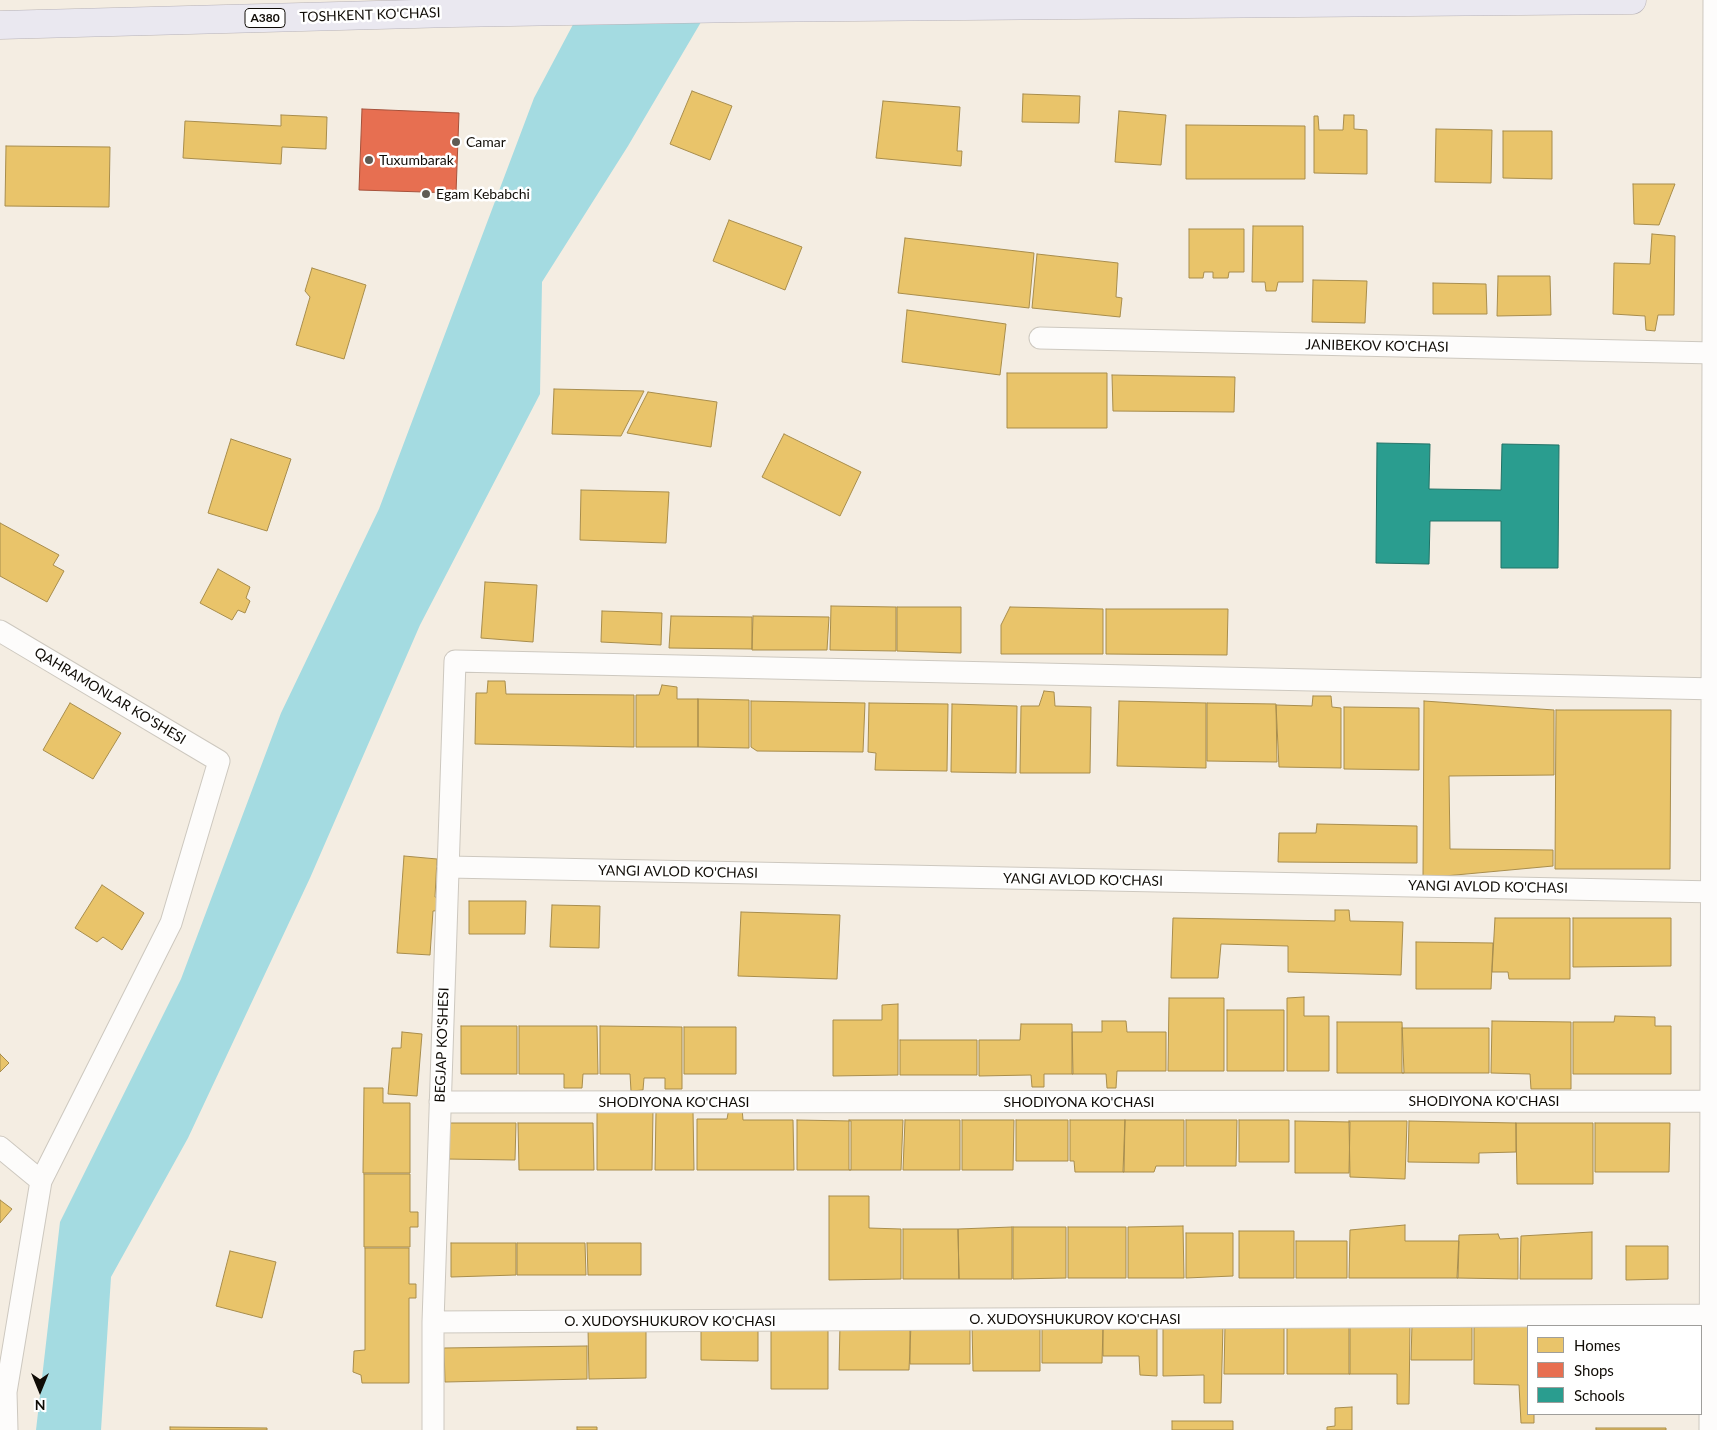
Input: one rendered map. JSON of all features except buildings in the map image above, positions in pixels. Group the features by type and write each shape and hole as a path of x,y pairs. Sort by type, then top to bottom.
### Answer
{"highway":[{"name":"A380","path":"1301,2 1632,0"},
{"name":"TOSHKENT KO'CHASI","path":"0,26 456,6 531,12 1301,2"}],"street":[{"path":"1710,1430 1713,1315 1714,1101 1714,0"},
{"name":"JANIBEKOV KO'CHASI","path":"1040,338 1714,353"},
{"name":"QAHRAMONLAR KO'SHESI","path":"0,631 219,761 171,923 41,1181"},
{"name":"BEGJAP KO'SHESI","path":"433,1430 433,1322 455,661 1715,689"},
{"name":"YANGI AVLOD KO'CHASI","path":"448,867 1714,892"},
{"name":"SHODIYONA KO'CHASI","path":"440,1102 1714,1101"},
{"path":"0,1147 41,1181 6,1392 6,1430"},
{"name":"O. XUDOYSHUKUROV KO'CHASI","path":"433,1322 1713,1315"}],"water":[{"path":"586,0 714,0 628,146 542,282 540,394 420,625 310,878 188,1138 111,1277 101,1430 36,1430 60,1222 181,979 281,713 379,509 534,98"}],"place":[{"name":"Camar","path":"456,142"},
{"name":"Tuxumbarak","path":"369,160"},
{"name":"Egam Kebabchi","path":"426,194"}]}
